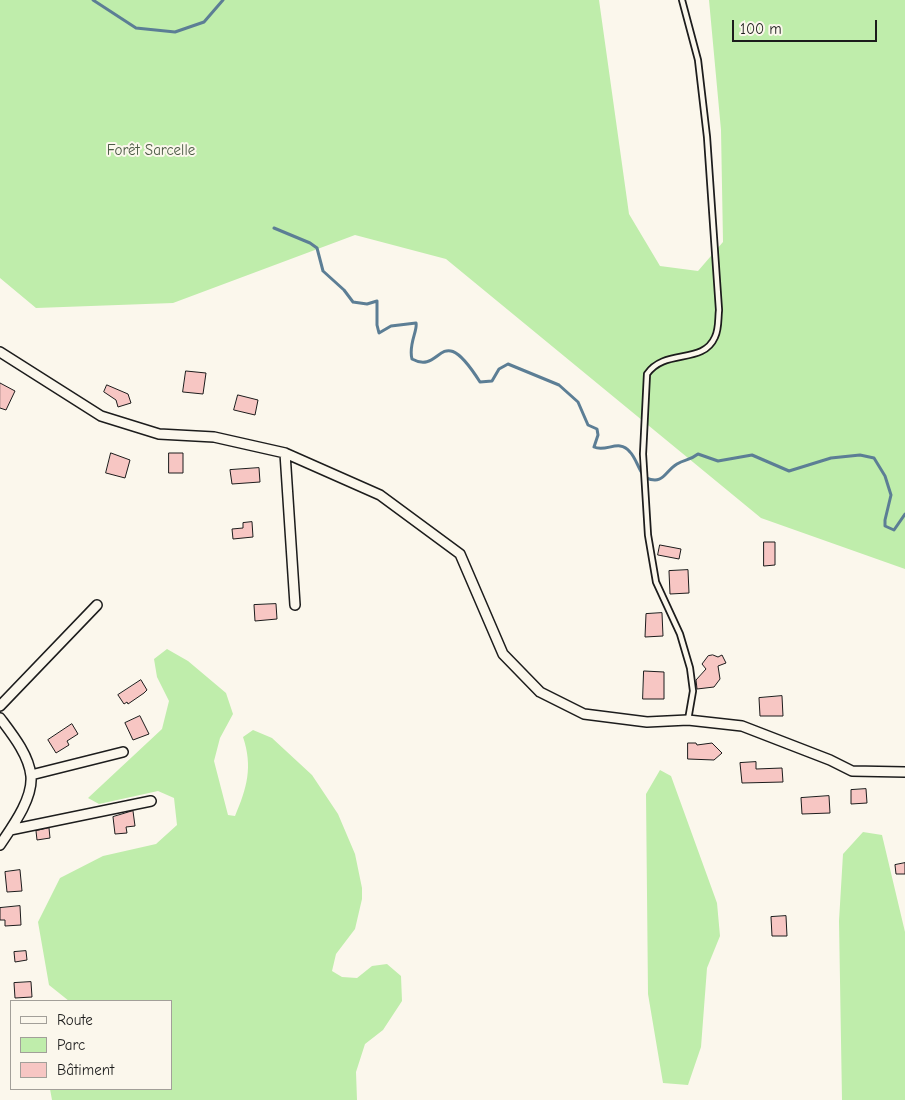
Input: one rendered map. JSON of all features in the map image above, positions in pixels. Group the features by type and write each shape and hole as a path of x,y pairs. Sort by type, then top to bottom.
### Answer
{"street":[{"path":"0,352 101,416 159,434 214,436 285,453 380,495 460,554 503,654 540,692 584,714 647,722 688,720 742,726 852,771 905,772"},
{"path":"285,453 295,605"},
{"path":"0,706 97,604"},
{"path":"0,718 16,740 31,775 29,792 0,846"},
{"path":"31,775 123,752"},
{"path":"10,830 151,802"}],"lane":[{"path":"682,0 698,60 706,127 720,310 716,336 710,346 697,354 666,359 653,365 646,374 643,454 648,535 656,582 680,634 690,668 693,691 688,720"}],"green space":[{"name":"Forêt Sarcelle","path":"0,0 599,0 629,214 660,266 698,271 723,242 721,130 709,0 905,0 905,569 761,518 446,259 355,235 173,303 36,308 0,278"},
{"path":"167,649 188,661 226,693 233,714 220,738 214,761 228,815 235,816 243,796 248,758 243,737 253,730 272,738 312,775 338,814 355,854 362,888 362,899 355,929 336,954 332,971 342,977 357,978 372,966 387,964 401,976 402,1001 383,1030 365,1044 356,1072 357,1100 52,1100 50,1090 172,1090 172,1000 68,1000 49,985 38,922 60,878 103,856 156,844 177,825 174,798 158,791 99,804 88,798 162,729 169,701 157,677 154,659"},
{"path":"660,770 671,776 717,903 720,936 707,968 701,1047 688,1085 663,1083 648,994 646,794"},
{"path":"863,832 882,835 905,932 905,1100 842,1100 839,921 843,854"}],"building":[{"path":"186,371 206,373 203,394 183,392"},
{"path":"0,383 15,391 6,410 0,408"},
{"path":"107,385 128,394 131,403 118,407 116,400 104,392"},
{"path":"238,395 258,400 255,415 234,410"},
{"path":"111,453 130,460 125,478 106,473"},
{"path":"169,453 183,453 183,473 169,473"},
{"path":"259,468 260,482 232,484 230,470"},
{"path":"252,522 253,537 233,539 232,529 243,528 243,523"},
{"path":"764,542 775,542 775,565 764,566"},
{"path":"660,545 681,549 679,559 658,555"},
{"path":"688,570 689,593 670,594 669,571"},
{"path":"276,604 277,619 255,621 254,605"},
{"path":"662,613 663,636 645,637 646,614"},
{"path":"722,655 726,663 718,666 720,679 714,687 697,689 696,680 706,669 702,664 708,656 718,657"},
{"path":"644,671 664,672 664,699 643,699"},
{"path":"141,680 147,690 128,704 127,702 124,704 118,695"},
{"path":"782,696 783,716 760,716 759,698"},
{"path":"140,716 149,734 133,740 125,723"},
{"path":"72,724 78,734 67,741 69,745 56,753 48,740"},
{"path":"688,743 696,743 697,745 712,743 722,753 714,760 688,759"},
{"path":"756,762 756,769 782,768 783,782 742,783 740,763"},
{"path":"866,789 867,803 851,804 851,790"},
{"path":"829,796 830,813 802,814 801,798"},
{"path":"133,811 135,826 126,827 127,833 115,834 113,817"},
{"path":"49,828 50,838 37,840 36,831"},
{"path":"905,863 905,874 896,874 895,865"},
{"path":"20,870 22,891 7,892 5,872"},
{"path":"20,906 21,925 5,926 5,920 0,920 0,908"},
{"path":"786,916 787,936 772,936 771,917"},
{"path":"26,951 27,960 15,962 14,952"},
{"path":"31,982 32,997 15,998 14,983"}],"waterway":[{"path":"93,0 136,28 175,32 204,22 223,0"},
{"path":"274,228 310,243 317,248 323,271 344,290 353,302 367,304 377,301 379,333 391,326 416,323 411,348 412,359 422,362 430,361 442,352 449,351 456,353 467,363 480,382 492,381 499,369 508,364 559,385 578,402 588,425 597,429 598,435 594,447 621,446 626,448 642,473"},
{"path":"646,478 652,480 660,479 677,464 698,454 718,461 752,455 789,471 831,458 860,455 874,458 885,476 891,495 885,526 894,530 905,514"}]}
